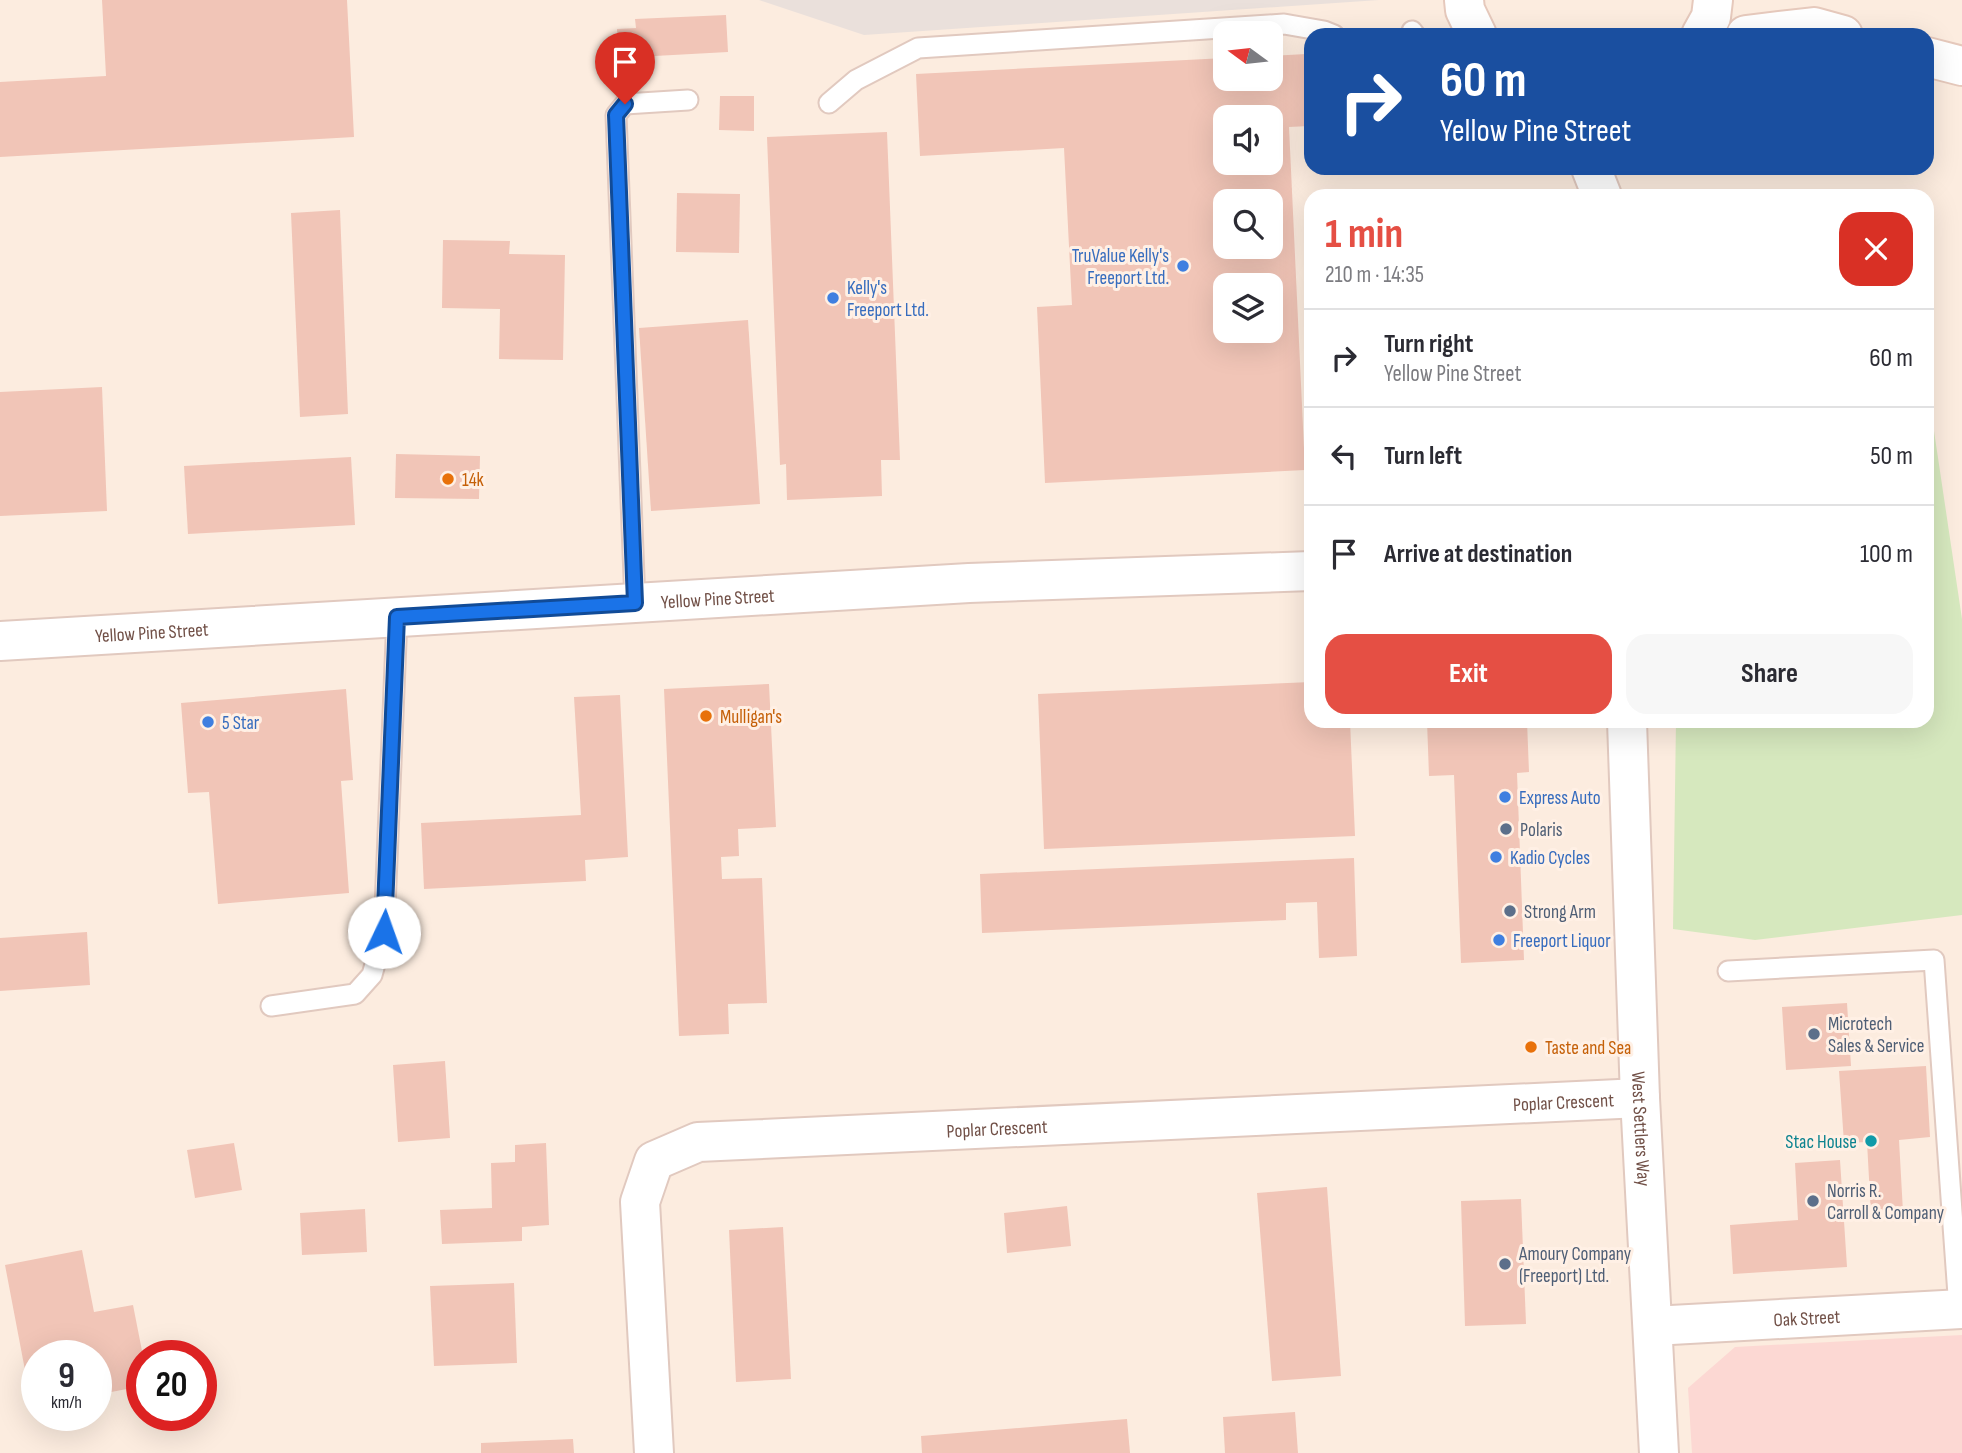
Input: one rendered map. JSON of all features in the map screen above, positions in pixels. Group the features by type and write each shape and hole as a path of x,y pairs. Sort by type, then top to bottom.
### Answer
{"street":[{"path":"1464,0 1465,10 1474,28"},
{"path":"1705,28 1711,17 1713,0"},
{"path":"1781,0 1823,28"},
{"path":"1934,59 1962,66"},
{"name":"Yellow Pine Street","path":"0,641 969,583 1304,571"},
{"name":"West Settlers Way","path":"1627,728 1640,1098 1660,1453"},
{"name":"Poplar Crescent","path":"653,1453 640,1202 654,1161 698,1142 1640,1098"},
{"name":"Oak Street","path":"1653,1326 1961,1309"}],"lane":[{"path":"828,103 856,80 918,48 1284,24 1307,28"},
{"path":"635,603 616,115 625,104 688,100"},
{"path":"271,1006 355,994 372,975 384,932 397,617"},
{"path":"1728,971 1934,960 1961,1309"}],"shaded area":[{"path":"759,0 1379,0 864,35"},
{"path":"1962,1335 1962,1453 1692,1453 1688,1388 1735,1347"}],"green space":[{"path":"1934,431 1962,619 1962,915 1755,940 1673,929 1676,728 1934,728"}],"building":[{"path":"102,0 347,0 354,137 0,157 0,82 106,76"},
{"path":"726,15 728,52 618,58 617,29 636,28 635,19"},
{"name":"TruValue Kelly's Freeport Ltd.","path":"1304,54 1304,126 1289,127 1304,470 1045,483 1037,307 1072,305 1064,148 920,156 916,74 1213,59 1213,91 1283,91 1283,55"},
{"path":"720,96 754,96 754,131 719,130"},
{"name":"Kelly's Freeport Ltd.","path":"887,132 900,460 881,460 882,496 787,500 786,464 780,465 767,137"},
{"path":"677,193 740,194 739,253 676,252"},
{"path":"340,210 348,414 300,417 291,213"},
{"path":"443,240 510,241 509,254 565,255 563,360 499,359 500,309 442,308"},
{"path":"748,320 760,504 651,511 639,328"},
{"path":"102,387 107,511 0,516 0,392"},
{"path":"396,454 480,456 479,499 395,498"},
{"path":"351,457 355,525 188,534 184,466"},
{"path":"1304,682 1304,728 1350,728 1355,836 1044,849 1038,694"},
{"path":"769,684 776,827 738,829 739,856 721,857 722,879 762,878 767,1003 728,1004 729,1034 679,1036 664,689"},
{"path":"346,689 353,780 341,781 349,893 218,904 209,792 188,793 181,703"},
{"path":"620,695 628,857 585,860 586,881 424,889 421,823 581,815 574,697"},
{"path":"1427,728 1527,728 1529,772 1517,773 1524,960 1461,963 1454,775 1429,776"},
{"path":"1354,858 1357,956 1319,958 1317,902 1286,903 1286,920 982,933 980,874"},
{"path":"87,932 90,985 0,991 0,938"},
{"path":"1847,1003 1851,1066 1786,1070 1782,1007"},
{"path":"445,1061 450,1138 398,1142 393,1065"},
{"name":"Stac House","path":"1926,1066 1930,1137 1899,1140 1903,1212 1871,1215 1867,1142 1844,1143 1839,1071"},
{"path":"234,1143 242,1190 195,1198 187,1150"},
{"path":"546,1143 549,1225 522,1227 522,1241 442,1244 440,1210 492,1208 491,1163 515,1162 515,1145"},
{"path":"1840,1160 1847,1267 1733,1274 1730,1225 1798,1220 1795,1163"},
{"path":"1327,1187 1341,1376 1272,1381 1257,1193"},
{"path":"1521,1199 1526,1324 1465,1326 1461,1201"},
{"path":"1067,1206 1071,1246 1007,1253 1004,1213"},
{"path":"365,1209 367,1252 302,1255 300,1213"},
{"path":"783,1227 791,1379 736,1382 729,1230"},
{"path":"82,1250 94,1312 133,1305 140,1340 126,1340 126,1389 112,1392 112,1340 21,1340 21,1349 5,1265"},
{"path":"514,1283 517,1363 434,1366 430,1286"},
{"path":"1295,1412 1298,1453 1225,1453 1223,1417"},
{"path":"1127,1419 1130,1453 922,1453 921,1436"},
{"path":"573,1439 574,1453 481,1453 481,1443"}],"place":[{"name":"TruValue Kelly's Freeport Ltd.","path":"1183,266"},
{"name":"Kelly's Freeport Ltd.","path":"833,298"},
{"name":"14k","path":"448,479"},
{"name":"Mulligan's","path":"706,716"},
{"name":"5 Star","path":"208,722"},
{"name":"Express Auto","path":"1505,797"},
{"name":"Polaris","path":"1506,829"},
{"name":"Kadio Cycles","path":"1496,857"},
{"name":"Strong Arm","path":"1510,911"},
{"name":"Freeport Liquor","path":"1499,940"},
{"name":"Microtech Sales & Service","path":"1814,1034"},
{"name":"Taste and Sea","path":"1531,1047"},
{"name":"Stac House","path":"1871,1141"},
{"name":"Norris R. Carroll & Company","path":"1813,1201"},
{"name":"Amoury Company (Freeport) Ltd.","path":"1505,1264"}],"route":[{"path":"384,932 397,617 635,603 616,115 625,104"}]}
